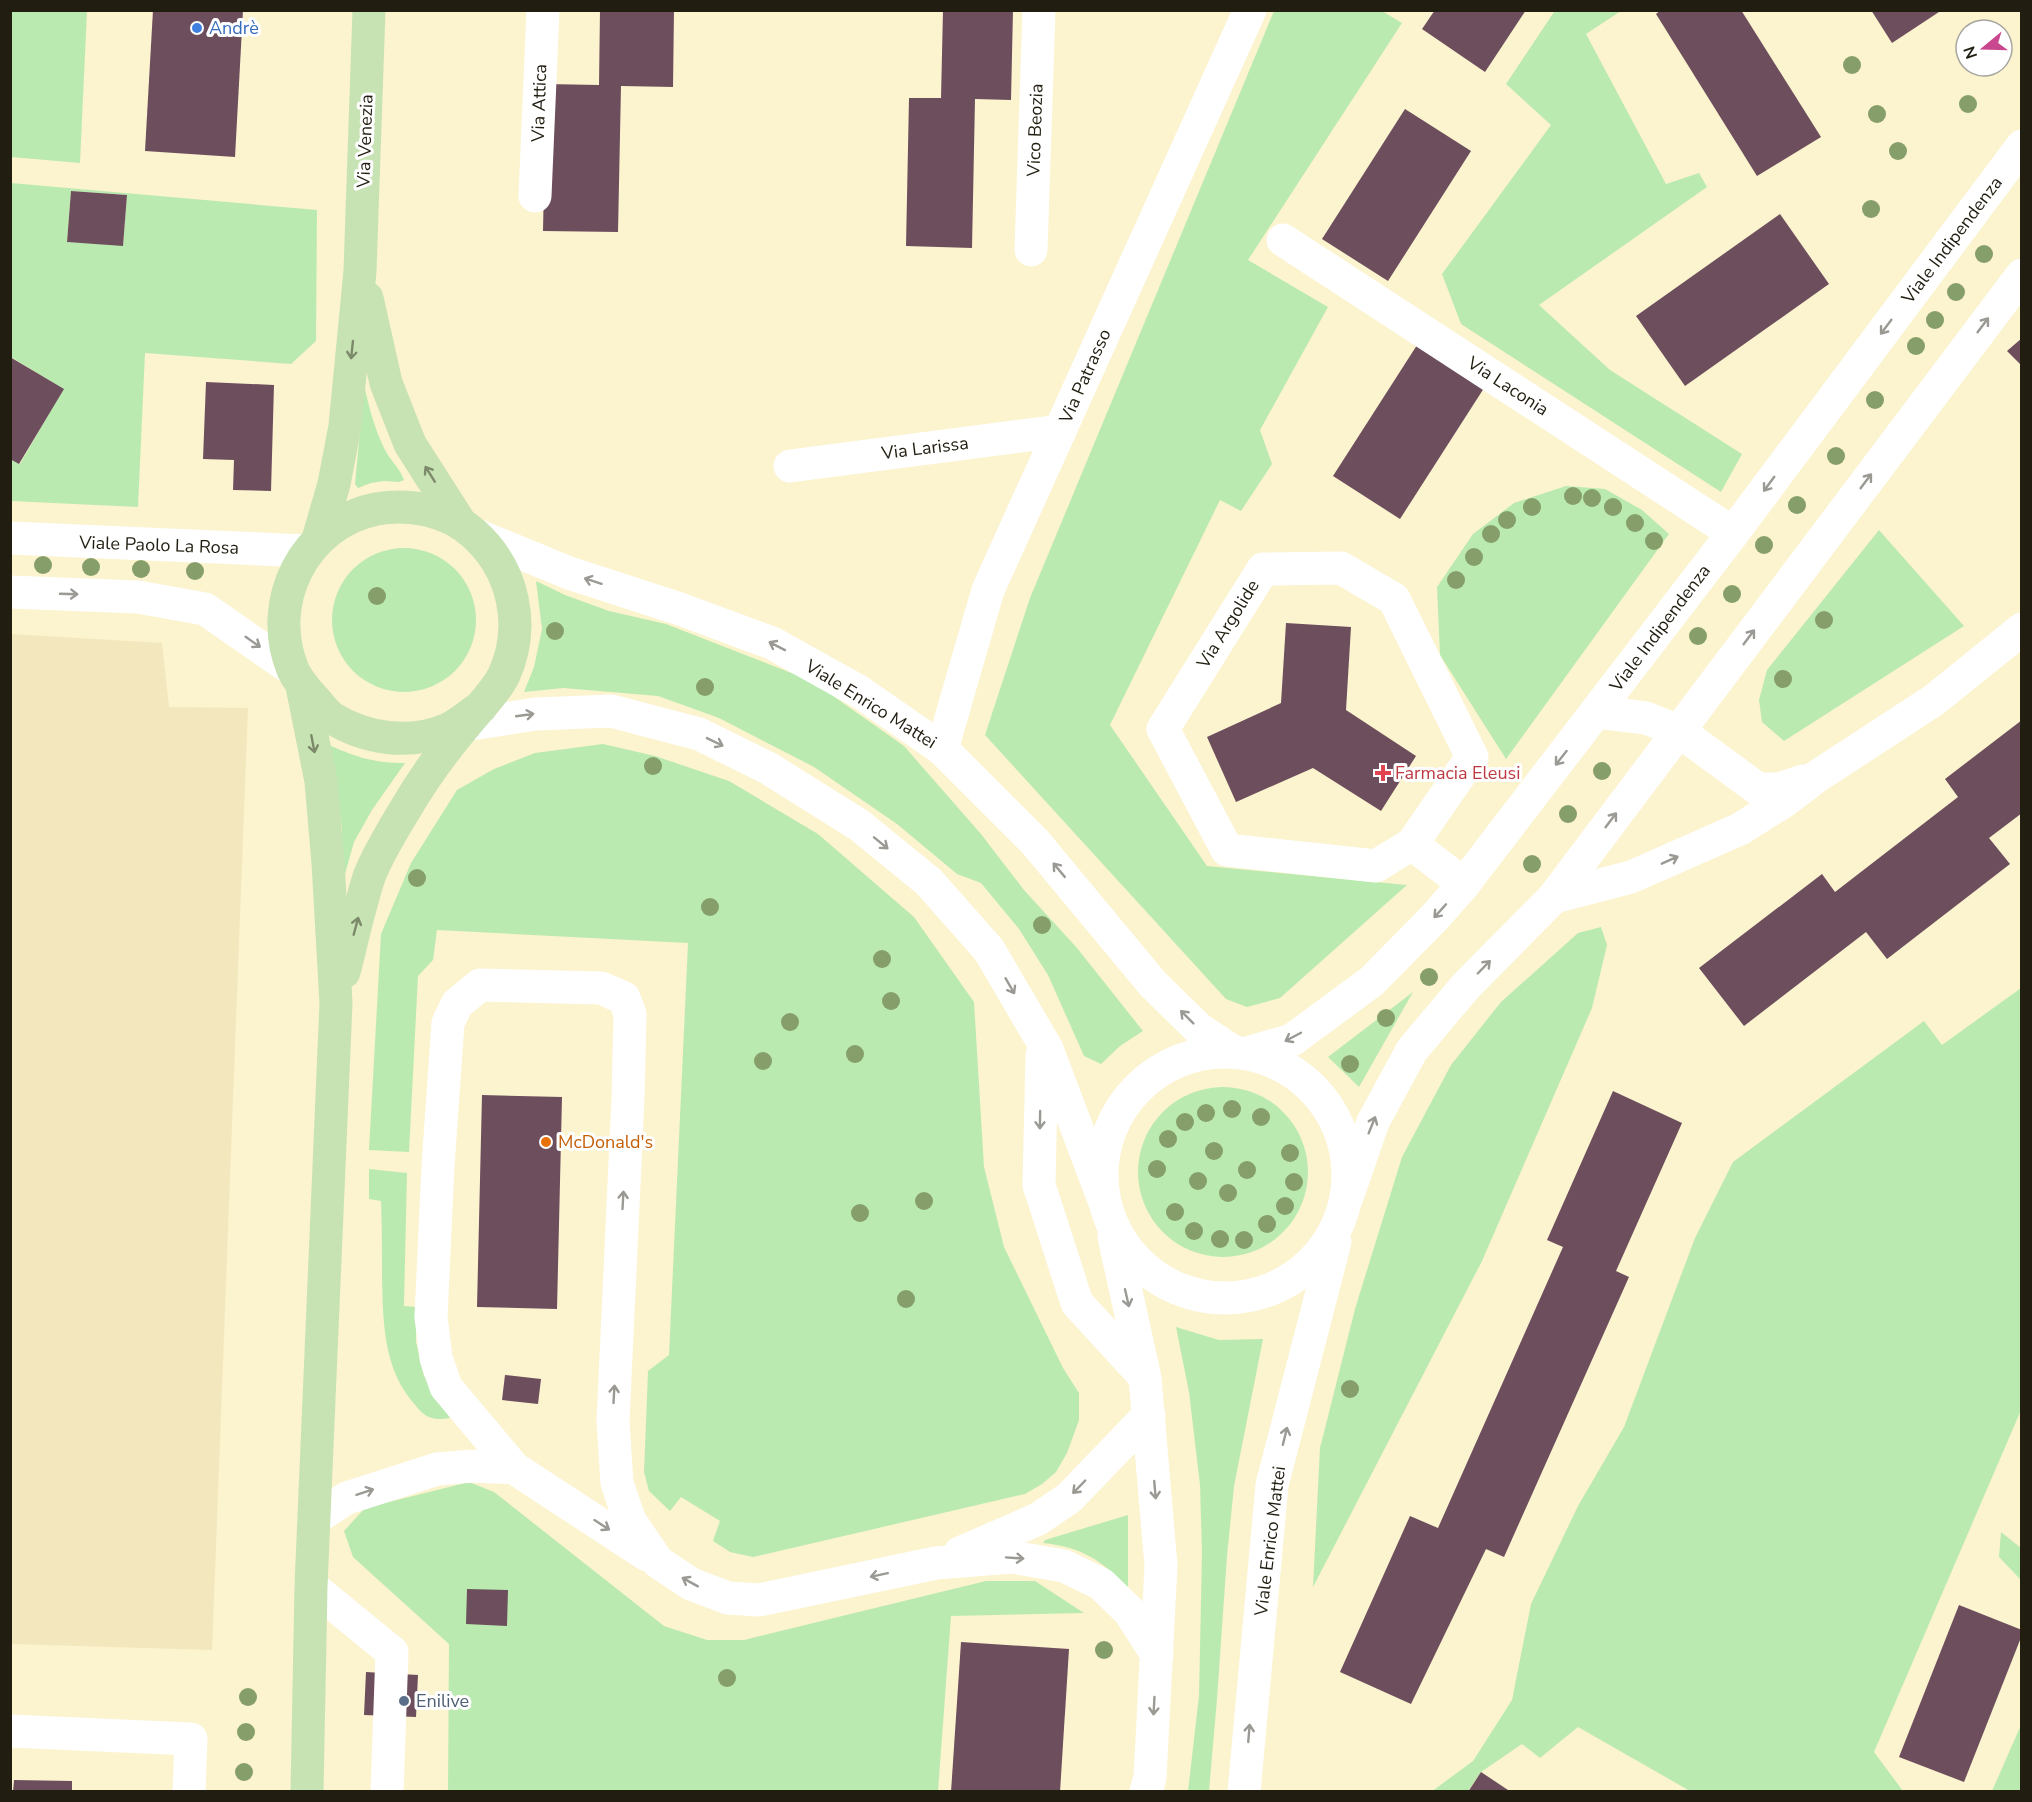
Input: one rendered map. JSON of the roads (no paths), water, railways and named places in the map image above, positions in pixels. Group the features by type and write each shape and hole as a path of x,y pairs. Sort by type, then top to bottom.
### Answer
{"main road":[{"name":"Via Venezia","path":"360,271 369,10"},
{"path":"336,1003 370,875 406,808 464,721 503,676 515,639 514,600 500,563 467,529 410,444 386,383 360,271"},
{"path":"307,1791 310,1586 336,1003 321,781 298,678 285,640 284,609 292,579 313,545 334,484 345,426 360,271"},
{"path":"313,545 338,523 362,512 387,507 412,507 438,513 467,529"},
{"path":"298,678 330,717 366,735 407,740 464,721"}],"street":[{"name":"Via Attica","path":"535,196 543,10"},
{"name":"Vico Beozia","path":"1032,250 1039,10"},
{"name":"Via Patrasso","path":"942,749 988,590 1250,10"},
{"name":"Viale Indipendenza","path":"1108,1211 1103,1156 1118,1113 1148,1078 1188,1057 1240,1052 1292,1040 1372,981 1464,884 1597,712 2022,146"},
{"name":"Via Laconia","path":"1283,240 1732,533"},
{"path":"1108,1211 1136,1261 1176,1289 1223,1299 1271,1291 1311,1265 1343,1213 1373,1122 1412,1050 1466,986 1554,897 2022,275"},
{"name":"Via Larissa","path":"790,466 1060,431"},
{"name":"Viale Enrico Mattei","path":"467,529 569,573 680,609 772,643 860,692 942,749 1035,842 1153,984 1198,1029 1240,1052"},
{"name":"Viale Paolo La Rosa","path":"10,538 313,545"},
{"name":"Via Argolide","path":"1263,568 1341,568 1394,599 1473,757 1412,844 1376,866 1227,850 1163,729 1263,568"},
{"path":"10,592 138,597 205,609 298,678"},
{"path":"1554,897 1631,877 1740,829 1934,700 2022,629"},
{"path":"1713,684 1711,730 1719,750 1735,773"},
{"path":"464,721 536,714 611,711 699,734 768,768 859,825 929,882 989,950 1047,1049 1108,1211 1145,1378 1161,1566 1149,1777 1146,1791"},
{"path":"1597,712 1646,718 1678,731 1758,789 1779,789 1816,777"},
{"path":"1412,844 1464,884"},
{"path":"658,1562 630,1521 617,1483 613,1421 630,1014 624,998 601,988 480,985 457,1004 448,1023 431,1317 436,1359 446,1387 514,1468 691,1584 728,1598 759,1600 936,1563 1012,1557 1064,1566 1101,1584 1128,1611 1157,1655"},
{"path":"1042,1041 1039,1185 1077,1303 1145,1378"},
{"path":"1240,1052 1284,1066 1315,1090 1337,1123 1348,1161 1343,1213"},
{"name":"Viale Enrico Mattei","path":"1244,1791 1272,1485 1343,1213"},
{"path":"936,1563 1038,1519 1069,1498 1149,1415"},
{"path":"571,1505 601,1481 615,1444"},
{"path":"314,1519 348,1498 437,1469 473,1466 514,1468"},
{"path":"310,1586 392,1652 387,1791"},
{"path":"10,1731 191,1740 189,1791"}],"place":[{"name":"Andrè","path":"197,28"},
{"name":"Farmacia Eleusi","path":"1383,773"},
{"name":"McDonald's","path":"546,1142"},
{"name":"Enilive","path":"404,1701"}]}
